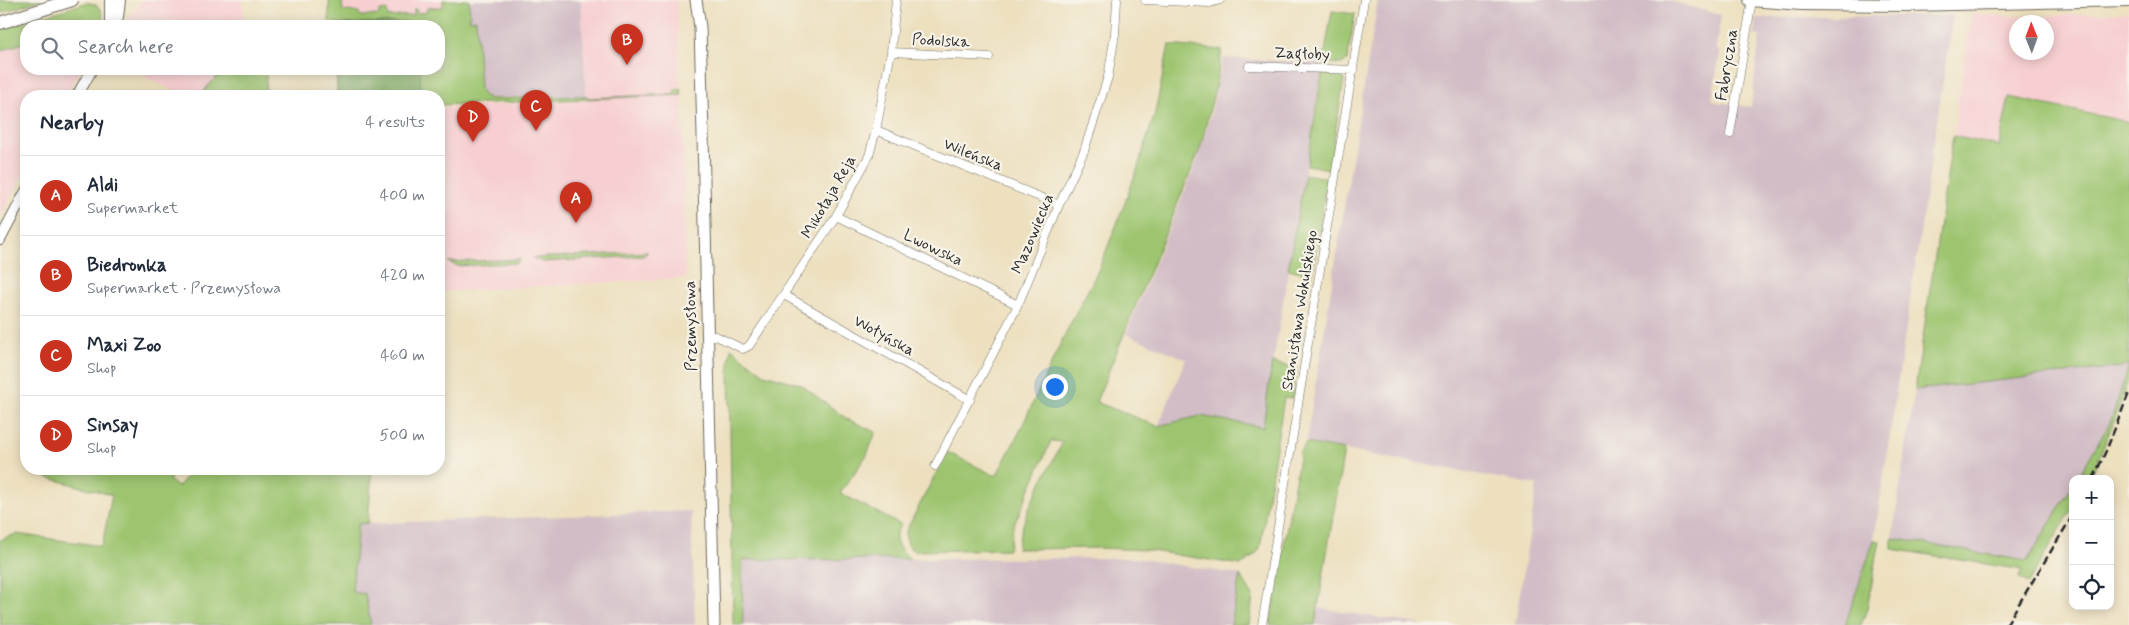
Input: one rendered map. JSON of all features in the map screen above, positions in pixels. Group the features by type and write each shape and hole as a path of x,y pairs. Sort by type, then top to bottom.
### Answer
{"main road":[{"path":"0,23 72,0"},
{"name":"Przemysłowa","path":"696,0 700,27 714,625"},
{"name":"Przemysłowa","path":"700,27 704,0"},
{"path":"1751,0 1801,4 1962,4 2129,0"}],"street":[{"path":"110,0 111,20"},
{"path":"116,20 118,17 120,0"},
{"name":"Mikołaja Reja","path":"707,336 716,336 743,349 749,346 836,216 869,156 891,52 896,0"},
{"name":"Mazowiecka","path":"936,466 1018,305 1059,205 1084,151 1108,77 1115,34 1116,0"},
{"path":"1145,0 1210,3 1220,0"},
{"name":"Stanisława Wokulskiego","path":"1262,625 1364,0"},
{"name":"Fabryczna","path":"1730,134 1751,0"},
{"name":"Podolska","path":"891,52 989,57"},
{"name":"Zagłoby","path":"1249,66 1354,70"},
{"path":"80,90 89,75"},
{"name":"Wileńska","path":"876,130 1059,205"},
{"path":"0,240 20,202"},
{"name":"Lwowska","path":"836,216 1018,305"},
{"name":"Wołyńska","path":"784,296 970,400"}],"shaded area":[{"path":"143,0 243,0 243,20 128,20"},
{"path":"333,0 456,0 453,15 387,20 334,20"},
{"path":"469,0 581,0 586,96 486,98 480,88 476,20 470,20"},
{"path":"581,0 677,0 680,88 676,89 673,94 590,98 586,96"},
{"path":"1378,0 1667,0 1721,15 1716,47 1720,53 1712,99 1717,102 1751,107 1760,36 1754,35 1756,18 1953,15 1874,540 1845,625 1515,625 1537,485 1306,443"},
{"path":"2129,12 2129,122 2010,97 1999,146 1953,136 1971,14 2009,16 2009,60 2054,60 2054,16"},
{"path":"20,44 20,75 78,75 69,90 20,90 20,180 0,217 0,51"},
{"path":"1223,58 1323,63 1260,441 1158,426 1186,359 1126,334 1197,161 1212,111"},
{"path":"141,75 218,75 205,90 173,90"},
{"path":"682,95 686,278 445,292 445,108"},
{"path":"2129,366 2110,423 2079,475 2069,475 2069,492 2028,561 1892,538 1915,390"},
{"path":"691,511 695,625 371,625 365,594 352,592 358,524"},
{"path":"1135,558 1240,575 1231,625 743,625 742,560"},
{"path":"1318,608 1424,625 1315,625"}],"green space":[{"path":"0,0 41,0 0,13"},
{"path":"329,0 342,0 343,11 359,12 360,16 379,15 379,11 387,10 388,17 414,15 414,9 416,9 417,13 427,12 427,8 443,7 443,0 469,0 470,20 476,19 480,88 482,94 489,99 586,96 590,98 673,94 676,89 680,88 682,95 445,105 445,90 421,90 420,75 445,75 445,20 329,20"},
{"path":"85,3 98,6 103,17 103,20 31,20"},
{"path":"1332,11 1355,14 1347,61 1341,64 1323,63"},
{"path":"20,24 20,44 0,51 0,30"},
{"path":"1169,45 1222,50 1216,85 1200,149 1096,402 1158,426 1200,416 1263,427 1272,363 1297,368 1292,399 1284,398 1260,548 1255,555 1241,565 1146,550 1099,548 1017,549 1029,508 1063,442 1051,441 1013,527 1009,549 914,551 908,546 905,533 947,452 996,476 1018,435 1063,338 1098,271 1118,221 1155,113"},
{"path":"1322,74 1341,74 1344,80 1329,169 1307,165"},
{"path":"218,75 266,75 266,90 205,90"},
{"path":"336,75 420,75 421,90 337,90"},
{"path":"2009,97 2129,122 2129,366 1915,390 1953,136 1999,146"},
{"path":"1305,174 1327,178 1312,275 1288,269"},
{"path":"648,252 643,256 542,262 533,258"},
{"path":"520,259 517,263 457,266 448,262"},
{"path":"731,348 764,374 800,384 847,419 876,432 867,455 840,493 901,525 896,535 897,544 910,559 742,560 743,625 733,625 729,365"},
{"path":"2129,366 2129,378 2115,419 2092,475 2079,475 2110,423"},
{"path":"1306,443 1344,450 1315,625 1270,625 1300,452"},
{"path":"174,475 169,480 178,487 188,475 372,475 368,523 358,524 352,592 365,594 371,625 0,625 0,540 16,534 102,546 112,495 41,476"},
{"path":"2069,492 2069,515 2028,583 2019,578 2023,570 1892,549 1892,538 2027,561"},
{"path":"1874,540 1880,541 1867,609 1861,625 1845,625"},
{"path":"1240,575 1253,596 1249,625 1231,625"}],"railway":[{"path":"2095,475 2129,393"},
{"path":"2006,625 2070,520"}],"place":[{"name":"Biedronka","path":"627,65"},
{"name":"Maxi Zoo","path":"536,131"},
{"name":"Sinsay","path":"473,142"},
{"name":"Aldi","path":"576,223"}]}
